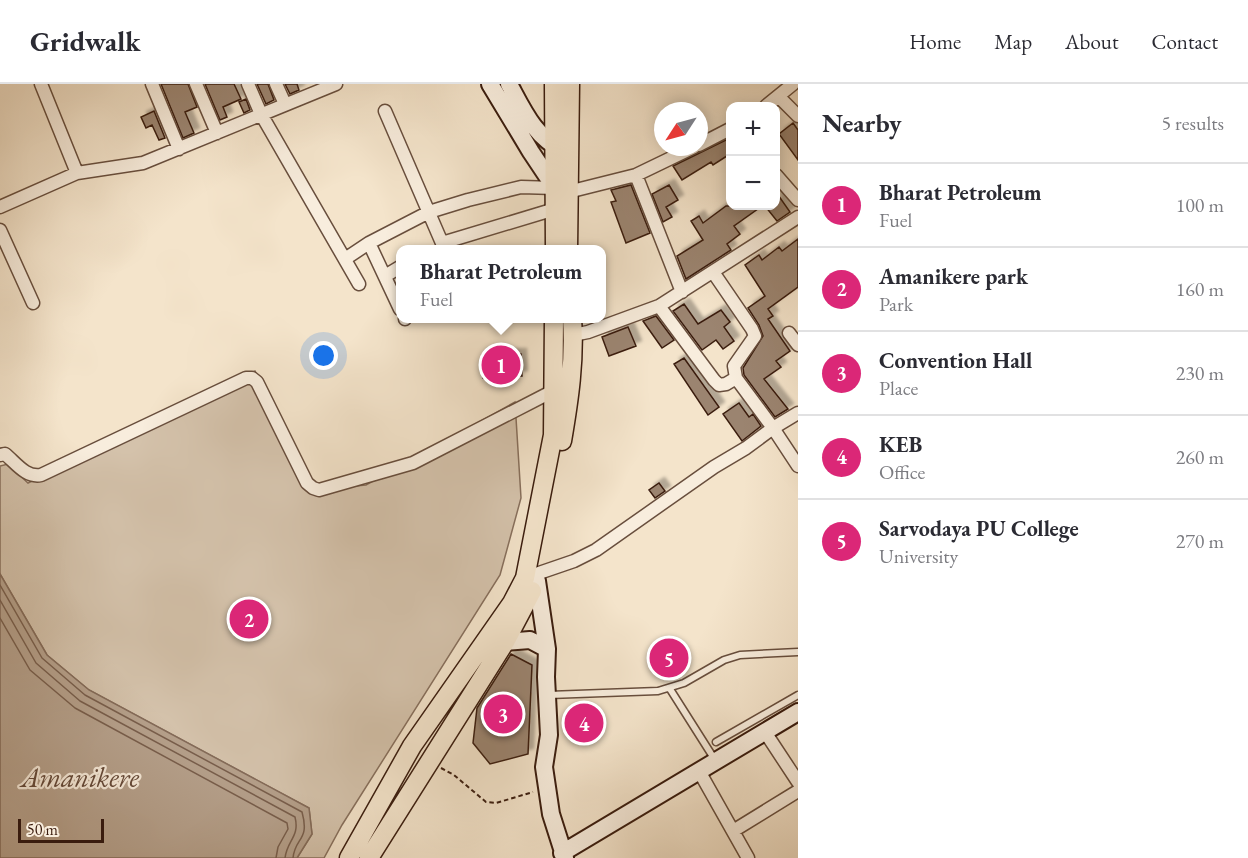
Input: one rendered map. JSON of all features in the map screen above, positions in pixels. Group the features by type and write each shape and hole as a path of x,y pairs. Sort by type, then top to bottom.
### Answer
{"main road":[{"path":"490,84 531,152 562,190"},
{"path":"509,84 531,123 562,150"},
{"path":"554,84 562,150 562,190 568,245"},
{"path":"562,150 570,84"},
{"path":"555,245 555,209 562,190"},
{"path":"554,323 553,435 534,574 547,649 549,735 544,767 551,814 563,855 798,712"},
{"path":"369,858 505,642 534,574 571,389 572,327"},
{"path":"349,858 411,746 512,603 525,578 534,574"},
{"path":"505,642 530,640 547,649"}],"street":[{"path":"41,84 77,173"},
{"path":"152,84 179,149"},
{"path":"196,84 217,133"},
{"path":"248,84 261,114 359,284"},
{"path":"276,84 285,104"},
{"path":"771,102 793,84"},
{"path":"0,207 77,173 143,163 331,85"},
{"path":"778,97 798,116"},
{"path":"385,111 442,243"},
{"path":"708,140 726,131"},
{"path":"345,259 369,243 429,212 521,187 562,190 636,176 676,156"},
{"path":"636,176 682,292"},
{"path":"780,179 798,200"},
{"path":"438,245 555,209"},
{"path":"572,327 588,332 659,306 798,217"},
{"path":"0,230 33,303"},
{"path":"369,243 396,300"},
{"path":"385,276 396,269"},
{"path":"713,272 753,329 755,336 734,366 736,378 798,466"},
{"path":"659,306 714,380 719,384 726,384 736,378"},
{"path":"789,333 798,345"},
{"path":"0,455 5,454 27,473 34,476 41,475 246,378 252,378 257,382 308,483 319,490 413,463 553,391"},
{"path":"534,574 574,561 596,550 714,467 798,413"},
{"path":"765,732 798,782"},
{"path":"699,771 748,858"},
{"path":"733,831 798,791"}],"lane":[{"path":"547,695 657,691 684,683 724,660 740,655 798,652"},
{"path":"670,688 716,761"},
{"path":"716,742 798,695"}],"path":[{"path":"430,761 454,775 486,802 496,803 530,792 548,790"}],"shaded area":[{"path":"255,371 312,490 366,485 515,402 521,498 500,575 342,825 324,858 297,858 312,834 309,808 89,690 47,655 0,574 0,466 8,464 28,483"}],"water":[{"name":"Amanikere","path":"0,574 47,655 89,690 309,808 312,834 297,858 0,858"}],"building":[{"path":"161,84 188,84 197,107 185,112 194,133 183,138"},
{"path":"205,84 234,84 241,99 223,107 227,117 220,120"},
{"path":"257,84 268,84 274,100 266,104"},
{"path":"285,84 297,84 299,90 290,94"},
{"path":"246,99 250,110 244,113 239,102"},
{"path":"154,111 165,138 159,140 152,125 146,128 141,117"},
{"path":"793,123 798,130 798,160 780,135"},
{"path":"726,140 726,157 713,165 711,162 682,180 673,166 693,156 708,156 708,149"},
{"path":"631,185 650,233 626,243 611,202 616,201 611,190"},
{"path":"669,185 678,200 666,207 672,217 663,222 652,194"},
{"path":"780,198 790,212 777,221 768,210 780,210"},
{"path":"726,206 726,210 756,210 734,226 740,234 727,244 731,250 686,279 677,256 703,240 691,221 699,216 703,223"},
{"path":"798,239 798,287 768,309 773,316 768,319 790,351 776,361 781,367 764,379 788,409 775,417 744,375 743,368 763,336 748,308 765,296 745,265 759,255 762,260 779,247 782,251"},
{"path":"684,304 698,324 721,310 730,322 724,327 734,341 723,349 716,340 702,350 673,311"},
{"path":"656,316 674,340 662,348 643,321"},
{"path":"628,327 636,346 609,356 602,337"},
{"path":"521,354 522,376 483,378 482,355"},
{"path":"684,358 719,407 708,415 674,364"},
{"path":"739,403 749,417 753,414 761,426 742,441 723,414"},
{"path":"659,483 665,491 655,498 649,490"},
{"path":"511,654 532,665 528,754 490,764 473,743 477,708"}],"place":[{"name":"Bharat Petroleum","path":"501,365"},
{"name":"Amanikere park","path":"249,619"},
{"name":"Sarvodaya PU College","path":"669,658"},
{"name":"Convention Hall","path":"503,714"},
{"name":"KEB","path":"584,723"}]}
